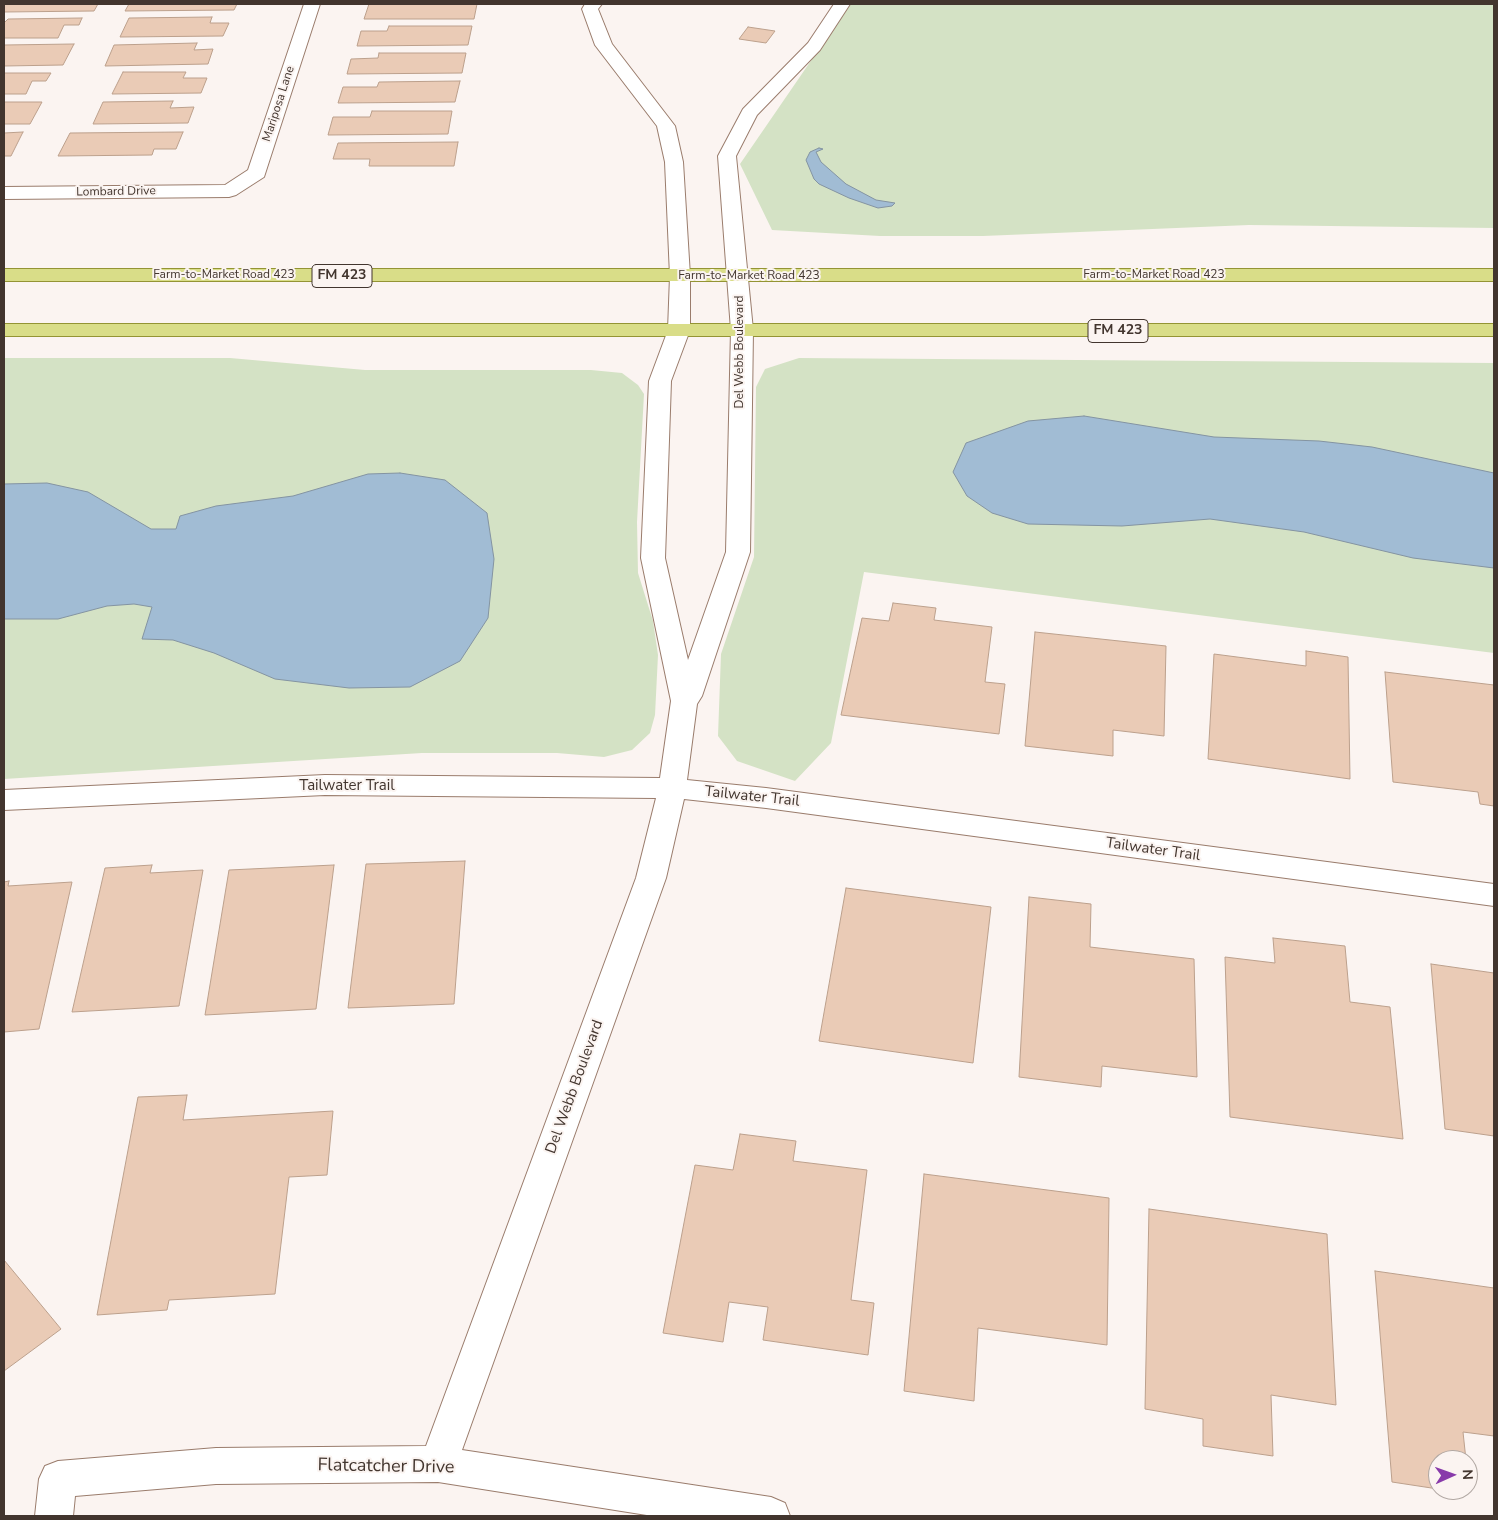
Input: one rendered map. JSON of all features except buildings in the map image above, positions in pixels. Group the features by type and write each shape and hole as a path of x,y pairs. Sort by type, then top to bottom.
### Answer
{"main road":[{"name":"Farm-to-Market Road 423","path":"4,275 1494,275"},
{"name":"FM 423","path":"4,330 1494,330"}],"street":[{"name":"Mariposa Lane","path":"229,191 257,173 312,4"},
{"name":"Del Webb Boulevard","path":"438,1464 651,878 672,788 684,701 653,558 660,381 679,330 680,276 674,162 666,126 604,45 590,9 594,4"},
{"name":"Del Webb Boulevard","path":"684,701 688,696 738,552 742,330 739,276 727,156 749,112 814,46 842,4"},
{"name":"Lombard Drive","path":"4,193 229,191"},
{"name":"Tailwater Trail","path":"4,800 325,785 672,788 766,798 1494,895"},
{"name":"Flatcatcher Drive","path":"54,1516 58,1479 216,1466 438,1464 771,1516"}],"green space":[{"path":"836,4 1494,4 1494,228 1249,225 983,236 880,236 772,230 740,164 819,49"},
{"path":"4,358 230,358 365,370 591,370 622,373 638,385 644,394 637,522 638,573 653,621 658,655 655,715 650,733 632,750 604,757 557,753 422,753 4,779"},
{"path":"799,358 1494,363 1494,653 864,572 831,743 795,781 737,761 718,736 721,654 754,557 756,387 765,369"}],"water":[{"path":"819,148 823,149 816,152 821,162 846,184 876,200 895,203 892,206 878,208 849,198 819,184 814,179 806,160 810,152"},
{"path":"1084,416 1214,437 1319,441 1372,447 1494,473 1494,568 1413,558 1304,532 1210,519 1122,526 1028,524 992,513 967,496 953,472 966,443 1028,421"},
{"path":"400,473 445,480 487,513 494,559 488,618 460,661 410,687 349,688 275,679 214,653 173,640 142,639 152,607 134,604 107,606 58,619 4,619 4,484 47,483 88,492 151,529 176,529 180,516 216,506 293,496 368,474"}]}
